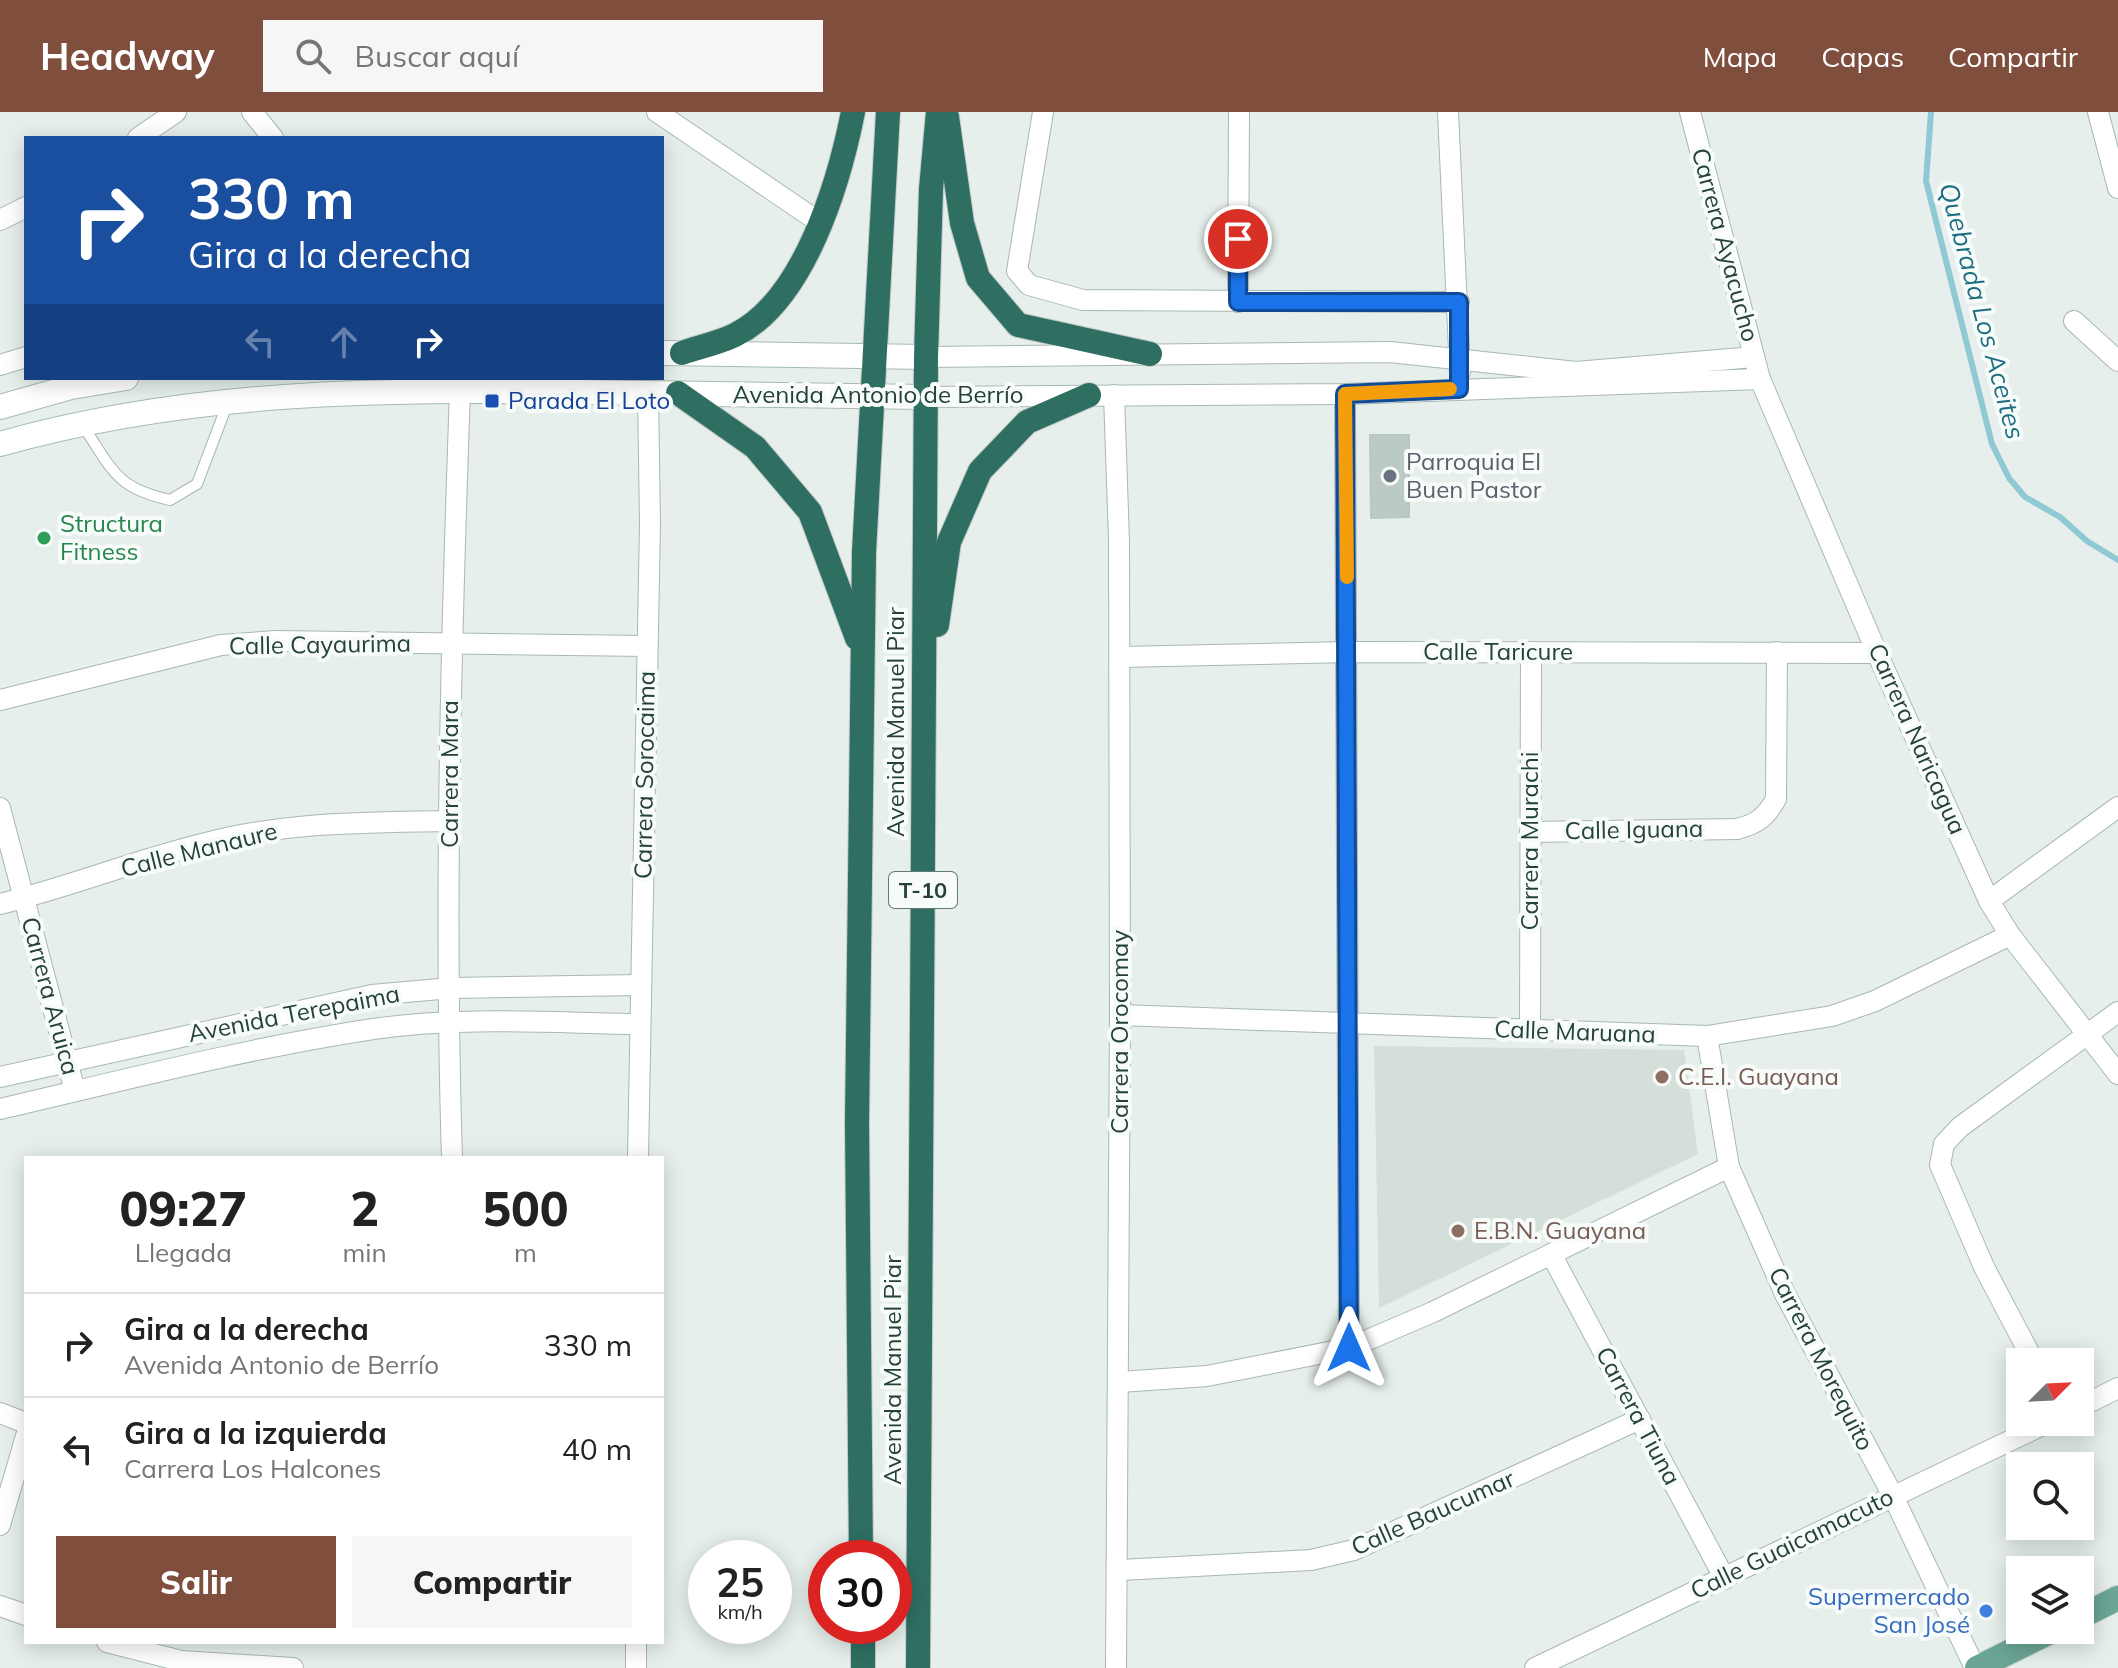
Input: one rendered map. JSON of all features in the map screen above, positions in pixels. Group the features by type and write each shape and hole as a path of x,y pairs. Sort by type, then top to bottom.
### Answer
{"highway":[{"path":"672,353 736,334 777,304 807,258 853,112"},
{"name":"Avenida Manuel Piar","path":"861,1540 857,1123 862,655 871,396 888,112"},
{"name":"Avenida Manuel Piar","path":"918,1668 925,397 931,189 938,112"},
{"path":"947,112 962,223 978,278 988,290 1018,325 1150,354"},
{"path":"678,393 755,447 810,512 862,655"},
{"path":"924,690 949,542 980,471 1027,422 1089,395"},
{"path":"863,1644 863,1668"}],"main road":[{"path":"2094,1610 2118,1598"},
{"path":"1976,1668 2025,1644"}],"street":[{"path":"141,136 176,112"},
{"path":"252,112 271,136"},
{"path":"657,112 819,222"},
{"path":"1043,112 1017,271 1029,285 1083,300 1459,302"},
{"path":"1238,302 1239,112"},
{"path":"1448,112 1459,302 1459,389"},
{"name":"Carrera Ayacucho","path":"1690,112 1760,379"},
{"path":"2098,112 2118,188"},
{"path":"0,220 24,208"},
{"path":"2074,321 2118,361"},
{"name":"Avenida Antonio de Berrío","path":"672,353 926,357 1390,352 1576,372 1754,357"},
{"path":"0,365 24,358"},
{"name":"Avenida Antonio de Berrío","path":"0,444 80,422 229,400 460,390 925,397 1345,394 1760,379"},
{"name":"Carrera Naricagua","path":"1760,379 1877,653 1989,901 2010,935 2090,1033 2118,1074"},
{"path":"0,407 71,387 114,380"},
{"name":"Carrera Mara","path":"452,1156 448,1022 451,988 449,821 451,644 460,390"},
{"name":"Carrera Sorocaima","path":"638,1156 648,393"},
{"path":"1345,394 1349,1348"},
{"name":"Carrera Orocomay","path":"1114,395 1120,657 1120,1570 1116,1668"},
{"name":"Calle Cayaurima","path":"0,700 221,645 276,641 647,646"},
{"name":"Calle Taricure","path":"1120,657 1348,652 1877,653"},
{"name":"Carrera Murachi","path":"1530,1030 1531,652"},
{"name":"Calle Iguana","path":"1530,832 1737,829 1753,825 1767,815 1776,799 1777,652"},
{"path":"1989,901 2118,807"},
{"name":"Carrera Aruica","path":"0,808 75,1091"},
{"name":"Calle Manaure","path":"0,904 206,842 323,823 449,821"},
{"name":"Calle Maruana","path":"1120,1015 1707,1036 1832,1016 1875,1001 2010,935"},
{"name":"Avenida Terepaima","path":"0,1077 372,995 451,988 641,985"},
{"path":"2027,1348 1984,1267 1948,1188 1940,1165 1944,1144 2118,1012"},
{"name":"Avenida Terepaima","path":"0,1109 183,1065 375,1029 448,1022 640,1024"},
{"name":"Carrera Morequito","path":"1707,1036 1729,1167 1785,1294 1892,1494 1976,1668"},
{"path":"1120,1382 1207,1376 1349,1348 1433,1312 1729,1167"},
{"name":"Carrera Tiuna","path":"1551,1254 1725,1579"},
{"path":"2094,1400 2118,1388"},
{"path":"0,1413 24,1422"},
{"name":"Calle Baucumar","path":"1120,1570 1311,1560 1354,1550 1640,1419"},
{"name":"Calle Guaicamacuto","path":"1535,1668 1725,1579 1892,1494 2018,1436"},
{"path":"0,1525 24,1443"},
{"path":"0,1606 24,1614"},
{"path":"115,1644 181,1661 293,1668"},
{"path":"636,1644 636,1668"}],"lane":[{"path":"80,422 122,483 143,494 170,500 197,484 229,400"}],"shaded area":[{"name":"E.B.N. Guayana","path":"1374,1046 1684,1050 1698,1154 1379,1308"}],"building":[{"name":"Parroquia El Buen Pastor","path":"1370,435 1409,435 1409,517 1371,518"}],"waterway":[{"name":"Quebrada Los Aceites","path":"1931,112 1926,181 1992,444 2009,478 2025,497 2060,517 2087,541 2118,560"}],"slow traffic":[{"path":"1347,577 1345,394 1450,389"}],"place":[{"name":"Parada El Loto","path":"492,401"},
{"name":"Parroquia El Buen Pastor","path":"1390,476"},
{"name":"Structura Fitness","path":"44,538"},
{"name":"C.E.I. Guayana","path":"1662,1077"},
{"name":"E.B.N. Guayana","path":"1458,1231"},
{"name":"Supermercado San José","path":"1986,1611"}],"route":[{"path":"1238,239 1238,302 1459,302 1459,389 1345,394 1349,1348"}]}
